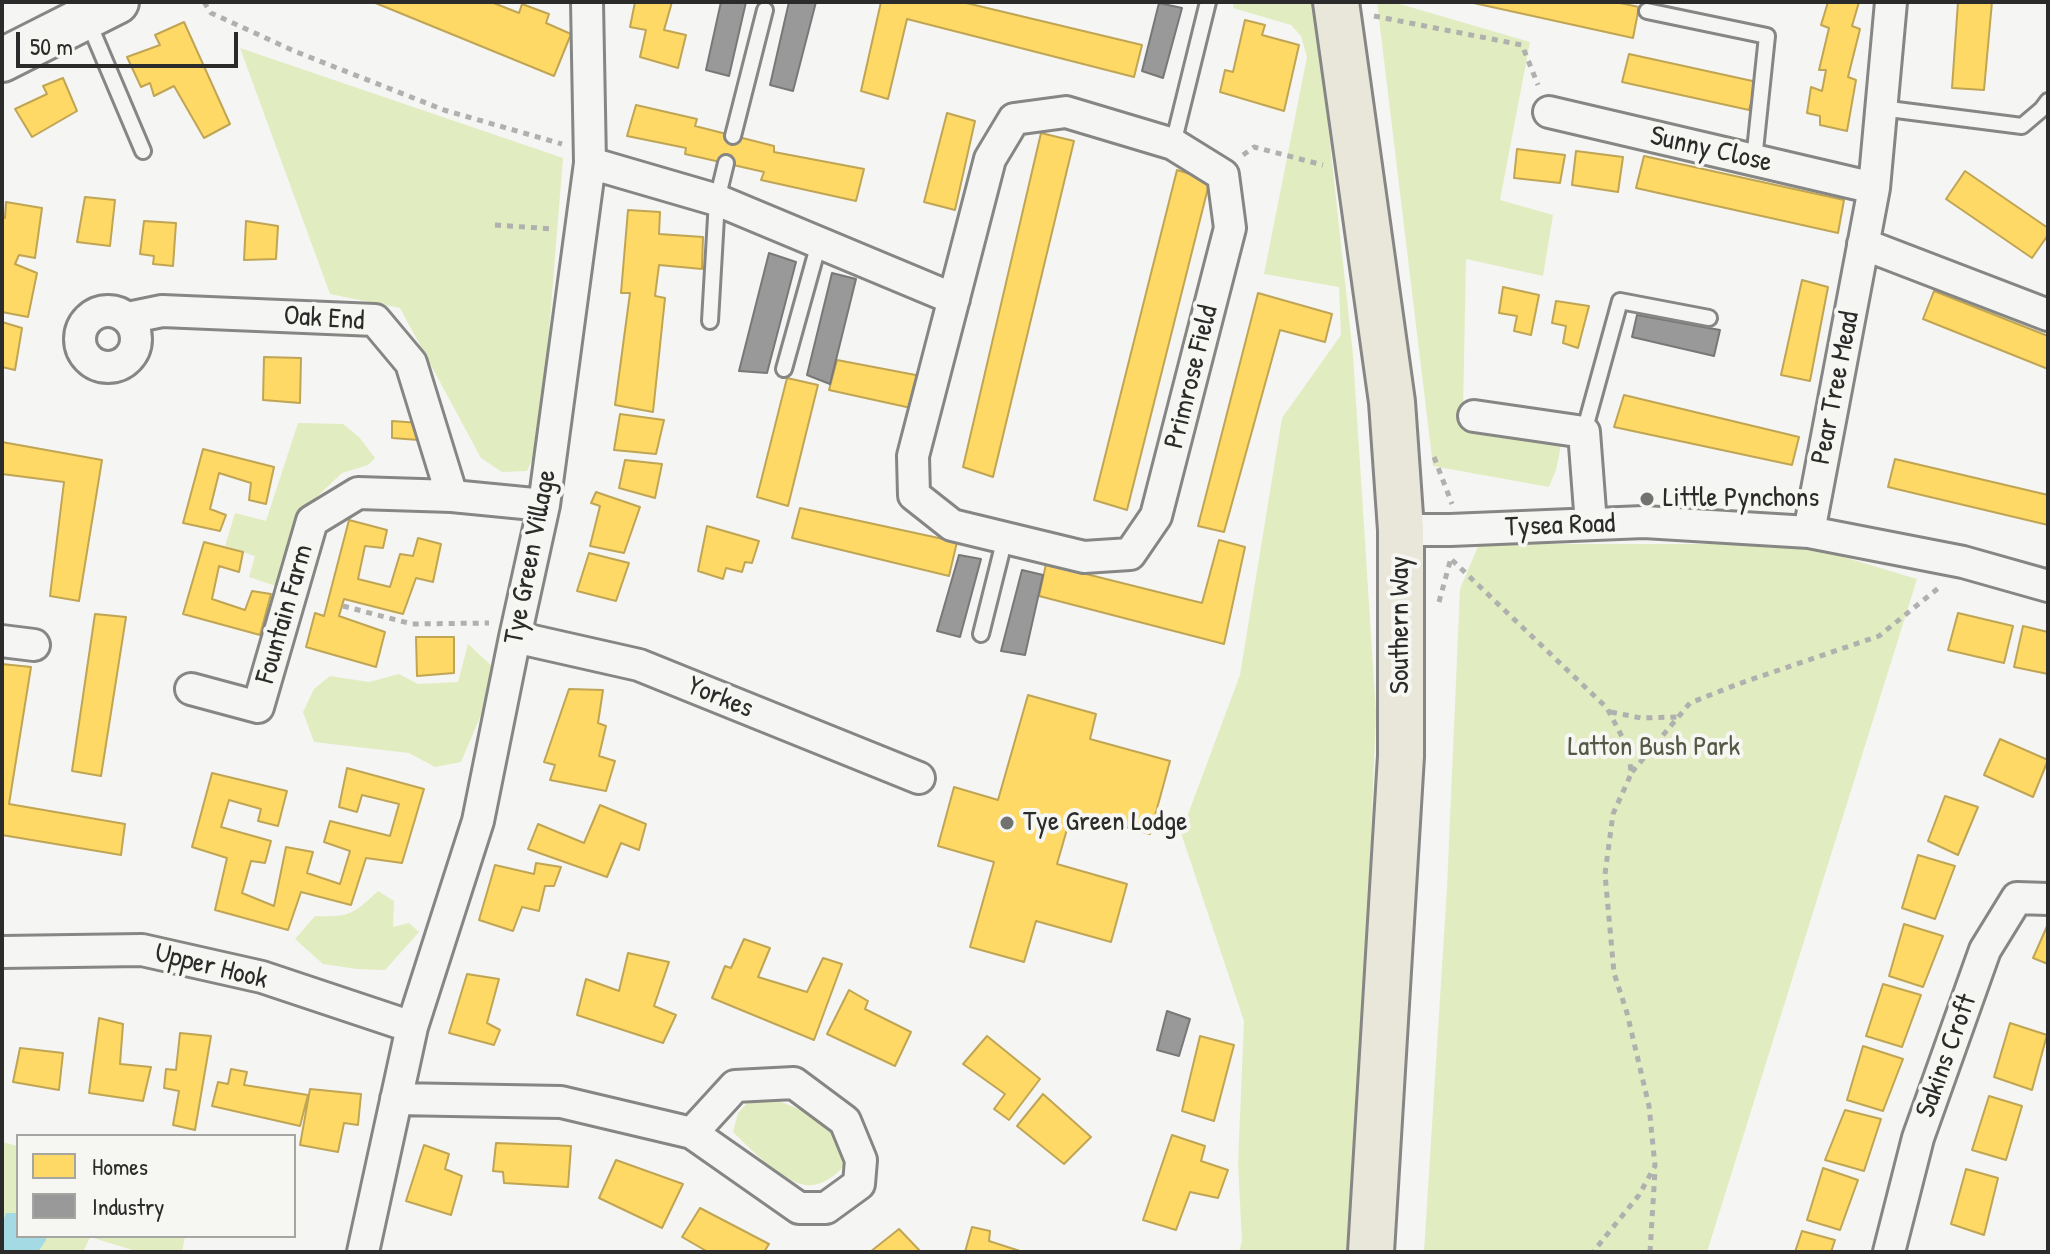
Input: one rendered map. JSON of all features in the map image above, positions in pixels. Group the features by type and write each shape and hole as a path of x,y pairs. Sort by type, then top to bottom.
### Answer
{"main road":[{"name":"Southern Way","path":"1354,9 1392,402 1401,530 1401,756 1371,1252"}],"street":[{"name":"Tye Green Village","path":"363,1252 412,1027 478,821 544,505 590,158 587,2"},
{"name":"Pear Tree Mead","path":"1809,532 1874,188 1891,2"},
{"path":"2,60 102,10"},
{"name":"Primrose Field","path":"1066,112 1173,144 1223,175 1230,228 1156,516 1130,554 1084,557 952,525 914,495 913,456 990,159 1014,119 1066,112"},
{"name":"Sunny Close","path":"1549,112 1874,188"},
{"path":"590,158 717,200 954,299"},
{"path":"1863,244 2048,315"},
{"name":"Oak End","path":"128,318 162,311 375,320 411,363 452,496"},
{"path":"1474,416 1584,432 1591,524"},
{"name":"Fountain Farm","path":"191,689 258,707 312,521 358,493 452,496 544,505"},
{"name":"Tysea Road","path":"1401,530 1644,522 1809,532 1963,562 2048,586"},
{"name":"Yorkes","path":"516,630 639,665 919,778"},
{"path":"2,641 34,645"},
{"name":"Sakins Croft","path":"1889,1252 1918,1138 1985,950 2017,898 2048,899"},
{"name":"Upper Hook","path":"2,952 142,950 262,977 412,1027"},
{"path":"396,1099 561,1102 692,1133 799,1208 826,1208 859,1184 861,1160 845,1121 794,1083 735,1086 692,1133"}],"lane":[{"path":"1173,144 1208,2"},
{"path":"102,10 143,151"},
{"path":"733,136 765,10"},
{"path":"1647,11 1767,36 1754,160"},
{"path":"1881,108 2022,126 2048,101"},
{"path":"710,321 717,200 726,163"},
{"path":"784,369 819,243"},
{"path":"1584,432 1620,301 1709,318"},
{"path":"981,634 1005,538"}],"path":[{"path":"204,2 211,13 280,44 444,110 590,158"},
{"path":"1354,9 1522,45 1549,112"},
{"path":"1220,173 1254,147 1329,166"},
{"path":"495,225 581,231"},
{"path":"1451,560 1610,712 1629,750 1631,774"},
{"path":"1650,1252 1655,1166 1649,1106 1614,973 1605,874 1613,814 1631,774 1690,703 1879,636 1935,592 1963,562"},
{"path":"343,606 412,624 516,630"},
{"path":"1610,712 1641,718 1678,717"},
{"path":"1593,1252 1639,1195 1655,1166"}],"green space":[{"path":"1234,2 1312,2 1353,355 1376,713 1354,1252 1239,1252 1242,1241 1238,1164 1244,1021 1181,833 1240,675 1282,418 1341,335 1339,287 1264,274 1307,57 1301,36 1291,25 1233,8"},
{"path":"1377,2 1393,2 1530,42 1500,200 1553,215 1543,276 1466,259 1463,410 1548,434 1561,445 1549,487 1433,466"},
{"path":"240,48 563,158 540,443 527,471 502,472 481,458 400,308 330,294"},
{"path":"298,423 343,424 359,437 375,458 368,465 342,473 307,506 282,588 249,577 255,556 225,546 235,513 266,521"},
{"name":"Latton Bush Park","path":"1479,544 1800,544 1917,579 1707,1252 1424,1252 1447,888 1460,589"},
{"path":"468,644 494,668 484,708 461,762 435,767 409,753 314,742 303,712 314,689 330,676 369,682 399,674 418,684 458,682"},
{"path":"378,891 394,901 393,927 409,923 419,932 385,970 323,964 295,939 315,916 350,913"},
{"path":"768,1097 811,1116 831,1129 844,1146 844,1166 822,1183 806,1185 787,1178 757,1155 733,1132 738,1113 752,1098"},
{"path":"2,1142 16,1146 16,1238 90,1238 83,1252 2,1252"},
{"path":"93,1238 185,1238 182,1252 139,1252"}],"water":[{"path":"6,1213 16,1213 16,1238 46,1240 38,1252 3,1252 2,1225"}],"building: Homes":[{"path":"373,2 491,2 519,13 522,4 549,14 546,23 571,34 554,76"},
{"path":"635,2 672,2 664,30 686,35 678,68 640,57 646,30 630,27"},
{"path":"881,2 962,2 1142,45 1134,77 907,19 888,99 861,91"},
{"path":"1469,2 1615,2 1639,7 1633,38"},
{"path":"1828,2 1859,2 1852,26 1860,29 1848,77 1856,80 1847,131 1820,125 1820,116 1807,113 1811,87 1822,91 1826,70 1819,70 1829,28 1821,25"},
{"path":"1958,2 1992,2 1984,90 1952,88"},
{"path":"1245,20 1265,25 1262,35 1299,45 1284,111 1220,92 1225,70 1233,72"},
{"path":"184,22 230,124 204,138 174,86 154,96 150,83 141,87 127,57 160,45 155,35"},
{"path":"1629,54 1757,82 1749,110 1622,82"},
{"path":"63,78 77,111 32,137 15,109 47,94 43,86"},
{"path":"636,105 697,119 695,126 774,146 774,152 864,169 856,201 761,180 764,172 685,154 686,148 627,136"},
{"path":"947,113 975,121 955,210 924,202"},
{"path":"1041,133 1074,141 993,477 963,467"},
{"path":"1517,149 1565,155 1560,183 1514,178"},
{"path":"1576,151 1623,157 1618,192 1572,185"},
{"path":"1644,156 1844,200 1838,233 1636,188"},
{"path":"1177,170 1210,180 1127,510 1094,500"},
{"path":"1965,171 2048,228 2048,235 2032,258 1946,199"},
{"path":"85,197 115,200 110,246 77,242"},
{"path":"6,202 42,208 35,258 19,255 15,264 37,273 28,317 2,312 2,217 5,218"},
{"path":"628,210 660,212 659,234 703,237 702,269 659,265 655,296 665,298 653,412 615,405 630,293 621,293"},
{"path":"144,221 176,223 173,266 153,264 154,256 140,254"},
{"path":"246,221 278,226 276,259 244,260"},
{"path":"1802,280 1828,287 1810,381 1781,375"},
{"path":"1503,287 1539,295 1531,335 1514,331 1517,316 1499,313"},
{"path":"1934,291 2048,336 2048,369 1923,319"},
{"path":"1258,293 1332,314 1325,342 1280,330 1224,532 1198,526"},
{"path":"1556,301 1589,306 1578,348 1563,343 1566,326 1552,323"},
{"path":"2,322 22,328 15,370 2,367"},
{"path":"264,357 301,358 300,403 263,400"},
{"path":"837,360 921,376 911,408 829,390"},
{"path":"787,378 818,385 788,506 757,497"},
{"path":"1624,395 1799,437 1792,465 1614,427"},
{"path":"620,414 664,420 656,454 614,450"},
{"path":"392,421 420,423 419,440 392,438"},
{"path":"2,442 102,460 79,601 50,596 64,482 2,474"},
{"path":"203,449 274,467 266,504 249,500 251,483 219,473 210,509 226,515 220,531 183,523"},
{"path":"1895,459 2048,495 2048,525 1888,487"},
{"path":"625,460 662,464 655,498 619,488"},
{"path":"596,492 640,507 624,553 590,546 600,506 591,503"},
{"path":"800,508 957,542 949,576 792,538"},
{"path":"349,520 387,530 383,548 365,546 358,579 390,587 400,554 413,556 418,538 441,544 433,582 416,578 403,614 344,599 339,616 385,632 376,667 306,647 315,613 324,616"},
{"path":"707,526 759,541 752,563 745,562 742,572 726,568 723,579 698,571"},
{"path":"1219,540 1245,547 1224,644 1039,596 1046,564 1202,603"},
{"path":"204,542 243,552 239,572 219,566 212,599 245,610 252,591 271,594 260,635 183,614"},
{"path":"589,553 629,563 616,601 577,591"},
{"path":"1958,613 2013,626 2004,663 1948,650"},
{"path":"95,614 126,617 101,776 72,771"},
{"path":"2023,626 2048,632 2048,674 2014,667"},
{"path":"416,637 454,637 454,673 417,676"},
{"path":"2,664 31,667 9,804 125,824 121,855 2,835"},
{"path":"569,689 603,690 598,723 606,726 599,756 615,761 606,791 550,780 555,765 544,762"},
{"name":"Tye Green Lodge","path":"1028,695 1096,714 1090,739 1170,761 1150,834 1072,812 1057,864 1127,884 1111,942 1036,921 1024,962 970,947 994,862 938,846 954,787 998,800"},
{"path":"2000,739 2048,760 2033,797 1984,775"},
{"path":"347,768 424,789 402,863 366,858 351,905 301,892 288,930 215,910 227,858 192,847 212,773 287,791 278,826 258,821 261,809 229,800 221,827 271,841 265,863 251,861 242,893 274,906 286,847 313,852 307,873 340,884 350,851 324,842 330,821 390,836 399,804 362,795 357,812 339,807"},
{"path":"1945,796 1978,807 1958,855 1928,841"},
{"path":"600,805 646,824 639,850 621,843 607,877 528,849 538,824 584,843"},
{"path":"1918,855 1955,866 1935,919 1902,908"},
{"path":"536,863 561,867 554,886 545,886 539,911 522,907 513,931 479,920 495,865 534,874"},
{"path":"1904,924 1943,936 1923,987 1889,976"},
{"path":"2048,924 2048,964 2033,958"},
{"path":"744,939 770,948 758,977 807,992 823,958 842,964 814,1040 712,998 725,966 731,968"},
{"path":"628,953 669,962 654,1006 676,1015 663,1043 577,1015 586,979 619,991"},
{"path":"467,974 499,979 487,1023 500,1030 494,1045 449,1033"},
{"path":"1883,984 1921,995 1902,1047 1866,1036"},
{"path":"849,990 868,1001 865,1009 911,1032 895,1066 827,1034"},
{"path":"99,1018 123,1024 120,1064 151,1067 143,1101 89,1093"},
{"path":"2010,1023 2047,1035 2032,1090 1994,1077"},
{"path":"180,1033 211,1036 195,1130 173,1125 179,1091 164,1088 166,1069 176,1070"},
{"path":"987,1036 1040,1079 1009,1120 994,1109 1005,1094 963,1064"},
{"path":"1200,1036 1234,1045 1214,1121 1182,1111"},
{"path":"1863,1046 1903,1059 1883,1111 1847,1100"},
{"path":"20,1048 63,1053 59,1090 13,1082"},
{"path":"231,1069 247,1072 244,1085 308,1095 300,1126 212,1106 218,1082 228,1084"},
{"path":"310,1089 361,1094 358,1125 344,1123 338,1152 300,1145"},
{"path":"1043,1094 1091,1137 1064,1164 1017,1126"},
{"path":"1989,1096 2022,1106 2006,1160 1972,1150"},
{"path":"1845,1110 1881,1119 1864,1171 1825,1160"},
{"path":"1172,1135 1205,1146 1201,1161 1228,1170 1218,1198 1190,1192 1176,1230 1143,1220"},
{"path":"496,1143 571,1146 568,1187 504,1183 503,1172 493,1171"},
{"path":"424,1145 449,1154 445,1169 462,1176 451,1215 406,1201"},
{"path":"616,1160 683,1184 662,1228 599,1198"},
{"path":"1823,1168 1858,1180 1840,1230 1807,1220"},
{"path":"1966,1169 1998,1178 1984,1235 1951,1224"},
{"path":"700,1208 769,1244 764,1252 708,1252 682,1237"},
{"path":"972,1227 990,1231 989,1241 1023,1252 965,1252"},
{"path":"899,1229 921,1252 870,1252"},
{"path":"1802,1231 1835,1240 1831,1252 1795,1252"}],"building: Industry":[{"path":"721,2 746,2 729,76 706,70"},
{"path":"789,2 816,2 793,91 770,85"},
{"path":"1159,3 1182,8 1163,78 1142,71"},
{"path":"769,253 796,262 767,373 739,371"},
{"path":"832,273 856,279 830,384 807,375"},
{"path":"1637,315 1720,330 1714,356 1632,337"},
{"path":"959,555 981,559 960,637 937,631"},
{"path":"1022,570 1043,575 1025,655 1001,651"},
{"path":"1167,1011 1190,1019 1179,1056 1157,1050"}],"place":[{"name":"Little Pynchons","path":"1647,499"},
{"name":"Tye Green Lodge","path":"1007,823"}]}
